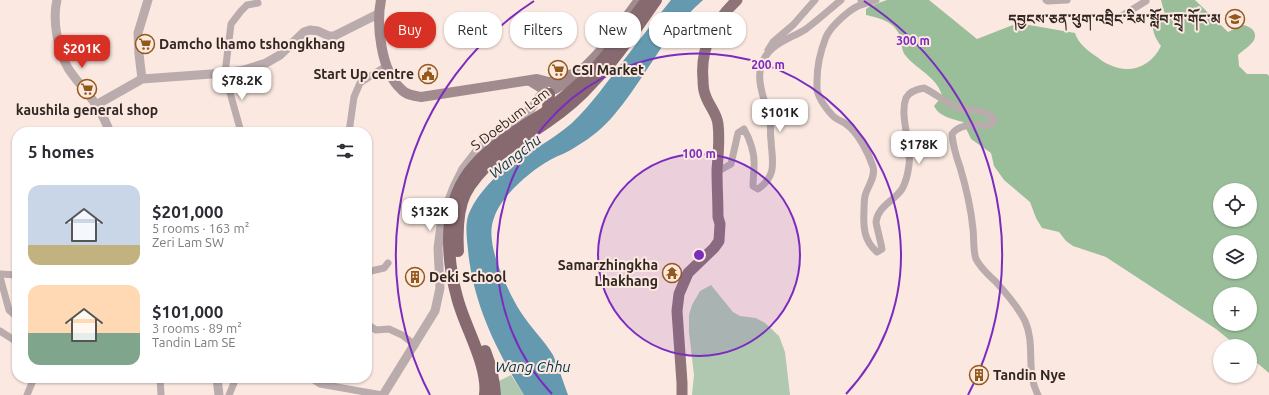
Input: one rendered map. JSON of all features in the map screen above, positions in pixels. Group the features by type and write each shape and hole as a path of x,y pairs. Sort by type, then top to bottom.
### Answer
{"highway":[{"path":"551,89 597,66 646,0"},
{"name":"S Doebum Lam","path":"485,395 486,388 482,368 454,285 449,241 450,216 454,199 459,187 472,167 492,148 520,134 561,110 593,83 603,72 656,0"},
{"name":"S Doebum Lam","path":"494,395 494,378 491,367 472,317 461,278 458,259 458,224 465,195 472,184 497,156 548,109 551,89"}],"main road":[{"name":"S Doebum Lam","path":"381,0 378,14 381,44 386,66 401,90 408,94 421,97 530,81 551,89"},
{"path":"551,89 571,80 577,72 597,55 638,0"},
{"path":"682,395 677,311 679,294 688,273 719,242 720,224 718,216 717,172 719,139 718,119 704,92 702,67 703,56 714,30 736,0"}],"street":[{"path":"57,0 55,21 64,58 68,68 96,105 107,127"},
{"path":"142,79 138,33 148,0"},
{"path":"717,172 731,164 738,133 744,128 748,135 752,152 754,166 752,178 753,186 758,189 766,184 772,174 774,162 770,122 760,82 760,67 773,42 793,25 815,0"},
{"path":"764,58 779,44 806,29 841,0"},
{"path":"876,0 862,2 828,32 820,52 817,68 817,90 823,103 834,117 847,124 860,140 868,153 874,169 865,195 865,236 872,248 877,252 882,249 876,223 880,210 902,189 906,178 909,164 909,145 905,128 904,110 906,98 914,90 924,88 933,92 943,101 961,108 976,109 987,113 994,119 991,125 965,126 956,128 952,134 953,147 960,167 970,209 976,258 984,271 1006,294 1025,322 1030,338 1031,373 1038,395"},
{"path":"1046,0 1067,0"},
{"path":"1117,19 1146,1 1145,0"},
{"path":"240,127 227,82 226,73 231,24 247,4 258,3"},
{"path":"96,105 142,79 226,73 244,70 270,62 280,55 304,32 310,30 318,31 329,36 334,36 378,14"},
{"path":"350,127 354,97 360,83 386,66"},
{"path":"318,383 383,395 435,312 440,288 438,248 442,218 454,187 477,151 494,134 530,109 535,104 539,96 551,89"},
{"path":"372,271 384,268 388,262"},
{"path":"0,274 12,275"},
{"path":"0,278 9,310 12,313"},
{"path":"372,327 376,330 389,329 402,335 415,345"},
{"path":"0,331 12,339"},
{"path":"26,395 32,383"},
{"path":"160,383 161,395"},
{"path":"218,383 219,395"},
{"path":"229,395 234,383"}],"green space":[{"path":"887,0 929,0 977,39 1018,23 1075,33 1080,43 1094,55 1108,64 1125,69 1140,67 1152,59 1161,46 1153,30 1153,24 1165,15 1161,0 1195,0 1228,32 1242,25 1252,29 1255,34 1255,38 1251,44 1238,55 1239,66 1247,74 1267,74 1269,76 1269,373 1257,363 1257,339 1228,339 1218,331 1257,331 1257,287 1213,287 1213,327 1106,257 1073,246 1066,241 1059,232 1042,228 1036,218 1030,202 1004,180 994,166 991,153 971,139 963,122 947,117 936,110 934,106 939,100 943,100 938,86 905,55 900,36 894,27 886,21 866,15 866,9"},
{"path":"711,285 733,312 740,316 756,318 765,323 779,336 785,352 790,395 692,395 694,375 689,332 689,315 692,305 700,291"},
{"path":"511,375 524,395 499,395 499,381"}],"water":[{"name":"Wang Chhu","path":"671,0 703,0 691,12 661,12"},
{"name":"Wang Chhu","path":"649,28 649,48 661,48 614,115 606,124 582,143 553,158 525,177 503,201 492,224 493,249 503,278 520,311 553,355 568,395 524,395 504,361 487,326 475,289 468,250 466,229 468,216 479,197 496,176 551,139 579,116 599,93 633,48 641,48 641,38"}],"place":[{"name":"དབྱངས་ཅན་ཕུག་འབྲིང་རིམ་སློབ་གྲྭ་གོང་མ","path":"1235,19"},
{"name":"Damcho lhamo tshongkhang","path":"145,44"},
{"name":"CSI Market","path":"558,70"},
{"name":"Start Up centre","path":"428,74"},
{"name":"kaushila general shop","path":"87,89"},
{"name":"Samarzhingkha Lhakhang","path":"672,273"},
{"name":"Deki School","path":"415,277"},
{"name":"Tandin Nye","path":"979,375"}],"water label":[{"name":"Wangchu","path":"515,156"}]}
